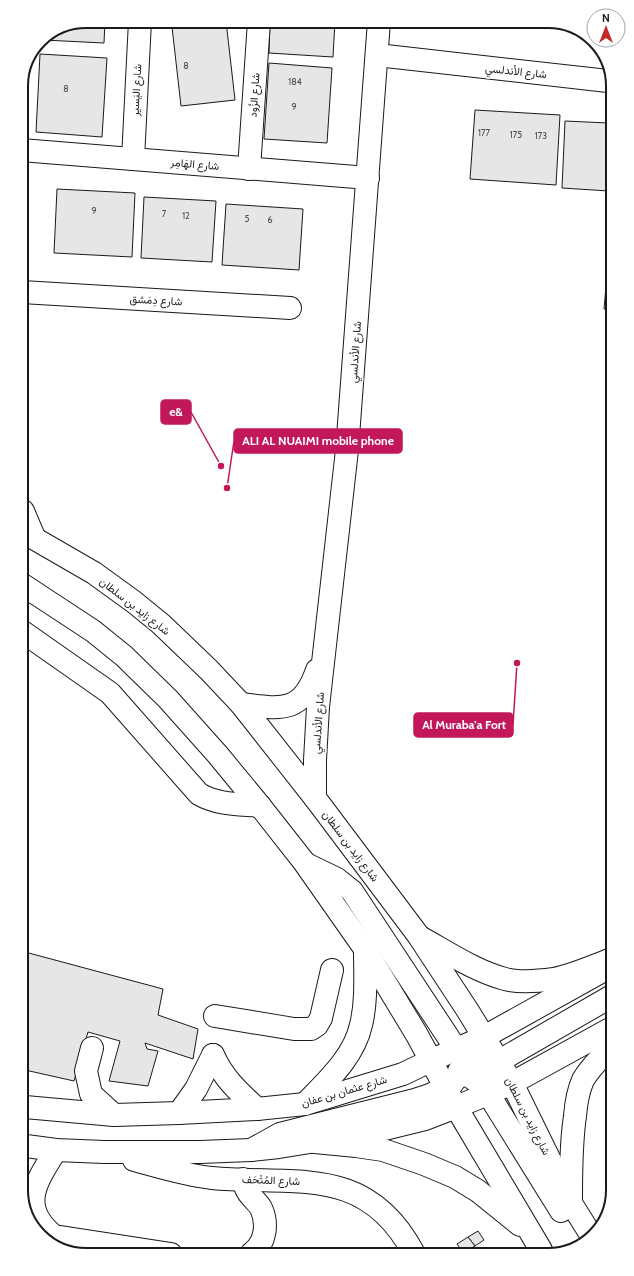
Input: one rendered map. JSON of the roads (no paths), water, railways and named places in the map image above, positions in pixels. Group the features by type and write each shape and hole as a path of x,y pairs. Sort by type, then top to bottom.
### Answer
{"main road":[{"name":"شارع اليَسير","path":"133,159 140,28"},
{"name":"شارع الزُود","path":"249,169 259,28"},
{"name":"شارع الأندلسي","path":"315,798 315,760 318,707 347,450 379,28"},
{"name":"شارع الأندلسي","path":"377,55 606,81"},
{"name":"شارع الهَامِر","path":"28,151 368,178"},
{"name":"شارع دِمَشق","path":"28,292 290,308"},
{"name":"شارع زايد بن سلطان","path":"28,535 94,573 155,619 209,670 241,704 315,798 418,935 484,1036"},
{"path":"28,588 93,631 124,656 168,699 218,755 304,862 365,949 432,1060 451,1097 536,1242"},
{"path":"28,636 110,693 199,794 209,800 219,803 260,806"},
{"name":"شارع الأندلسي","path":"241,704 268,708 290,706 303,698 313,681 324,648"},
{"path":"304,862 337,879 352,891 474,1065 479,1082 573,1230 581,1238"},
{"path":"418,935 479,969 506,980 530,981 554,979 577,973 606,961"},
{"path":"305,1104 345,1060 361,1026 364,1002 365,949"},
{"path":"28,1146 56,1150 104,1152 200,1152 251,1150 315,1142 372,1132 417,1121 462,1091 474,1065 478,1048 484,1036 606,969"},
{"path":"215,1016 294,1029 311,1029 317,1025 321,1018 332,970"},
{"path":"474,1065 606,999"},
{"path":"251,1150 280,1134 415,1100 488,1094 512,1083 606,1031"},
{"path":"92,1048 86,1071 91,1094 114,1115"},
{"path":"595,1224 581,1219 571,1156 572,1135 579,1091 583,1080 606,1052"},
{"path":"178,1113 196,1089 213,1055 219,1068 228,1080 257,1109"},
{"path":"432,1060 474,1065 512,1083"},
{"name":"شارع عثمان بن عفان","path":"28,1107 114,1115 257,1109 305,1104 403,1074 432,1060"},
{"name":"شارع زايد بن سلطان","path":"512,1083 581,1219"},
{"path":"315,1142 383,1150 424,1164 455,1177 478,1191 536,1242"},
{"path":"56,1150 39,1176 35,1188 33,1202 36,1215 43,1227 54,1236 132,1248"},
{"name":"شارع المُتْحَف","path":"104,1152 211,1178 243,1180 295,1180 325,1184 350,1190 367,1200 387,1216 404,1236 411,1248"},
{"path":"243,1180 248,1192 260,1207 265,1221 264,1236 258,1248"}],"place":[{"name":"e&","path":"221,466"},
{"name":"ALI AL NUAIMI mobile phone","path":"227,488"},
{"name":"Al Muraba'a Fort","path":"517,663"}]}
